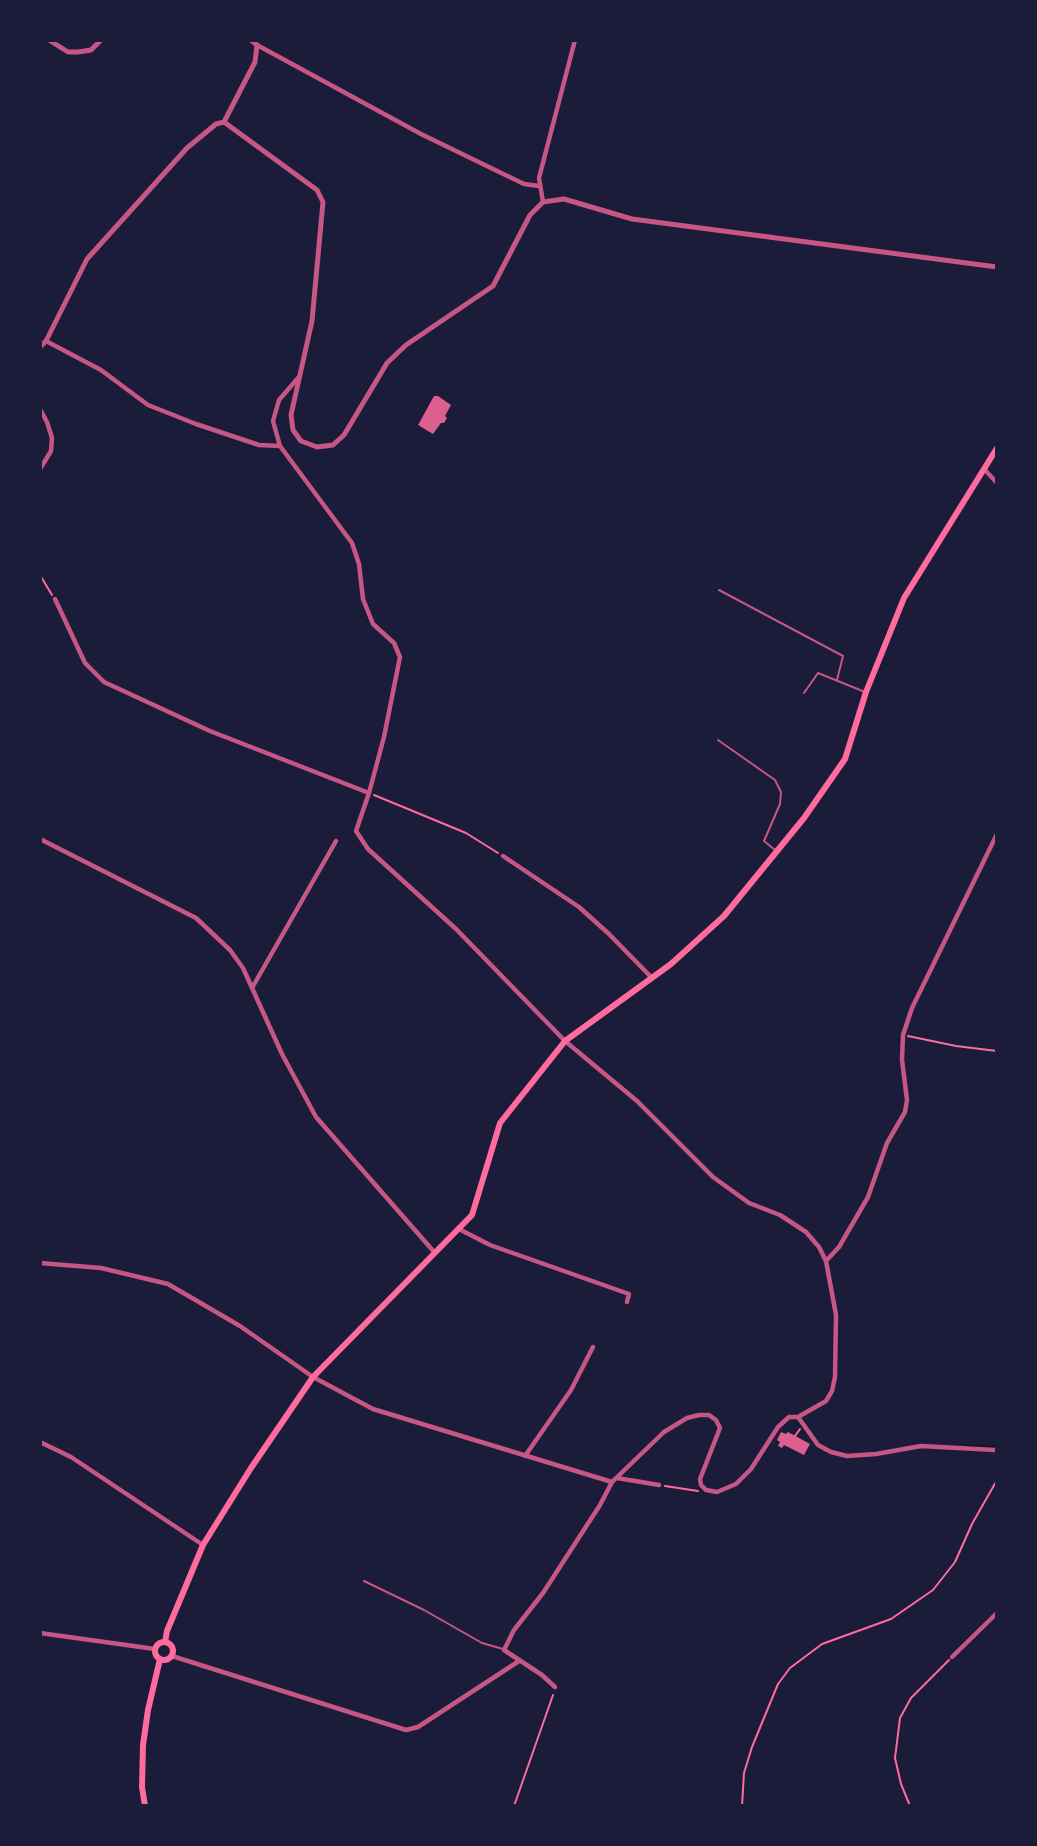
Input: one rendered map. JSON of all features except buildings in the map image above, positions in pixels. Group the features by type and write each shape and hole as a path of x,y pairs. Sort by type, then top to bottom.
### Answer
{"main road":[{"path":"165,1642 167,1631 203,1545 313,1377 472,1215 500,1123 565,1041 671,964 724,916 804,818 845,759 866,692 904,598 997,448"},
{"path":"145,1806 142,1787 143,1745 160,1659 155,1649 159,1643 165,1642 172,1646 172,1656 166,1660 160,1659"}],"street":[{"path":"49,40 68,52 91,50 101,40"},
{"path":"251,40 421,134 524,184 539,186"},
{"path":"543,202 539,186 542,165 575,40"},
{"path":"40,347 46,341 87,259 187,148 216,124 224,122 255,62 257,45"},
{"path":"224,122 317,190 323,202 314,309 291,415 293,430 301,441 317,447 333,445 344,435 387,363 406,345 493,286 530,215 543,202 564,199 632,219 997,267"},
{"path":"46,341 101,370 148,405 259,444 280,446"},
{"path":"299,377 279,400 273,421 280,446 352,543 359,564 363,599 373,624 394,643 400,656 369,793 356,831 368,849 456,929 565,1041 637,1101 713,1177 749,1203 780,1215 806,1232 819,1247 826,1261 836,1315 835,1377 832,1391 826,1401 798,1417 789,1417 778,1427 751,1469 736,1484 717,1492 706,1490 700,1479 720,1428 716,1420 709,1415 687,1418 664,1432 614,1480 543,1593 514,1630 504,1650 555,1687"},
{"path":"40,409 52,438 51,451 40,469"},
{"path":"985,470 997,483"},
{"path":"54,599 85,663 104,682 210,731 369,793"},
{"path":"826,1261 839,1247 869,1198 887,1143 905,1112 907,1100 902,1060 903,1035 912,1008 997,834"},
{"path":"40,839 196,918 230,950 243,968 299,1089 316,1117 435,1254"},
{"path":"252,988 263,974 336,841"},
{"path":"503,856 579,907 610,934 652,978"},
{"path":"458,1229 490,1245 629,1294 627,1302"},
{"path":"40,1263 101,1268 168,1284 240,1326 313,1377 373,1409 525,1456 614,1480 659,1485"},
{"path":"525,1456 571,1390 593,1347"},
{"path":"798,1417 818,1445 847,1456 921,1446 996,1449"},
{"path":"40,1442 71,1457 203,1545"},
{"path":"952,1657 997,1614"},
{"path":"40,1633 155,1649"},
{"path":"172,1656 405,1730 418,1727 519,1661"}],"lane":[{"path":"719,590 843,656 837,680"},
{"path":"804,693 818,673 866,692"},
{"path":"718,740 775,780 781,792 780,804 764,841 777,851"},
{"path":"364,1581 424,1610 482,1643 504,1650"}],"path":[{"path":"40,575 54,599"},
{"path":"369,793 466,833 503,856"},
{"path":"903,1035 997,1051"},
{"path":"795,1436 797,1432"},
{"path":"741,1806 744,1773 752,1747 778,1684 790,1668 822,1644 891,1619 933,1590 955,1562 972,1524 997,1480"},
{"path":"659,1485 695,1491 706,1490"},
{"path":"910,1806 895,1758 900,1718 911,1698 952,1657"},
{"path":"514,1806 555,1687"}],"waterway":[{"path":"965,1446 997,1447"}]}
